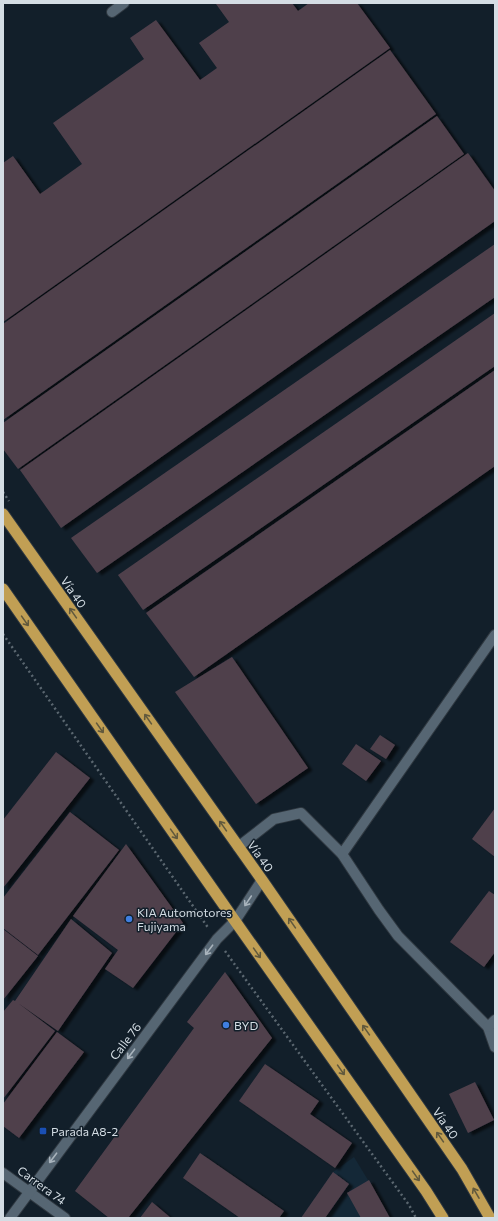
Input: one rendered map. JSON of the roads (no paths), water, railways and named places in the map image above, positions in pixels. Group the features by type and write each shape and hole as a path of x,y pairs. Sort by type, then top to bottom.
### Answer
{"highway":[{"name":"Vía 40","path":"3,514 262,880 462,1169 490,1218"},
{"path":"3,589 426,1191 443,1218"}],"street":[{"path":"112,12 124,3"},
{"path":"342,854 495,635"},
{"path":"238,847 274,819 301,814 342,854 398,936 492,1024 495,1047"},
{"name":"Calle 76","path":"10,1218 217,939 235,921 262,880"},
{"name":"Carrera 74","path":"3,1173 65,1218"}],"place":[{"name":"KIA Automotores Fujiyama","path":"129,919"},
{"name":"BYD","path":"226,1025"},
{"name":"Parada A8-2","path":"43,1131"}]}
